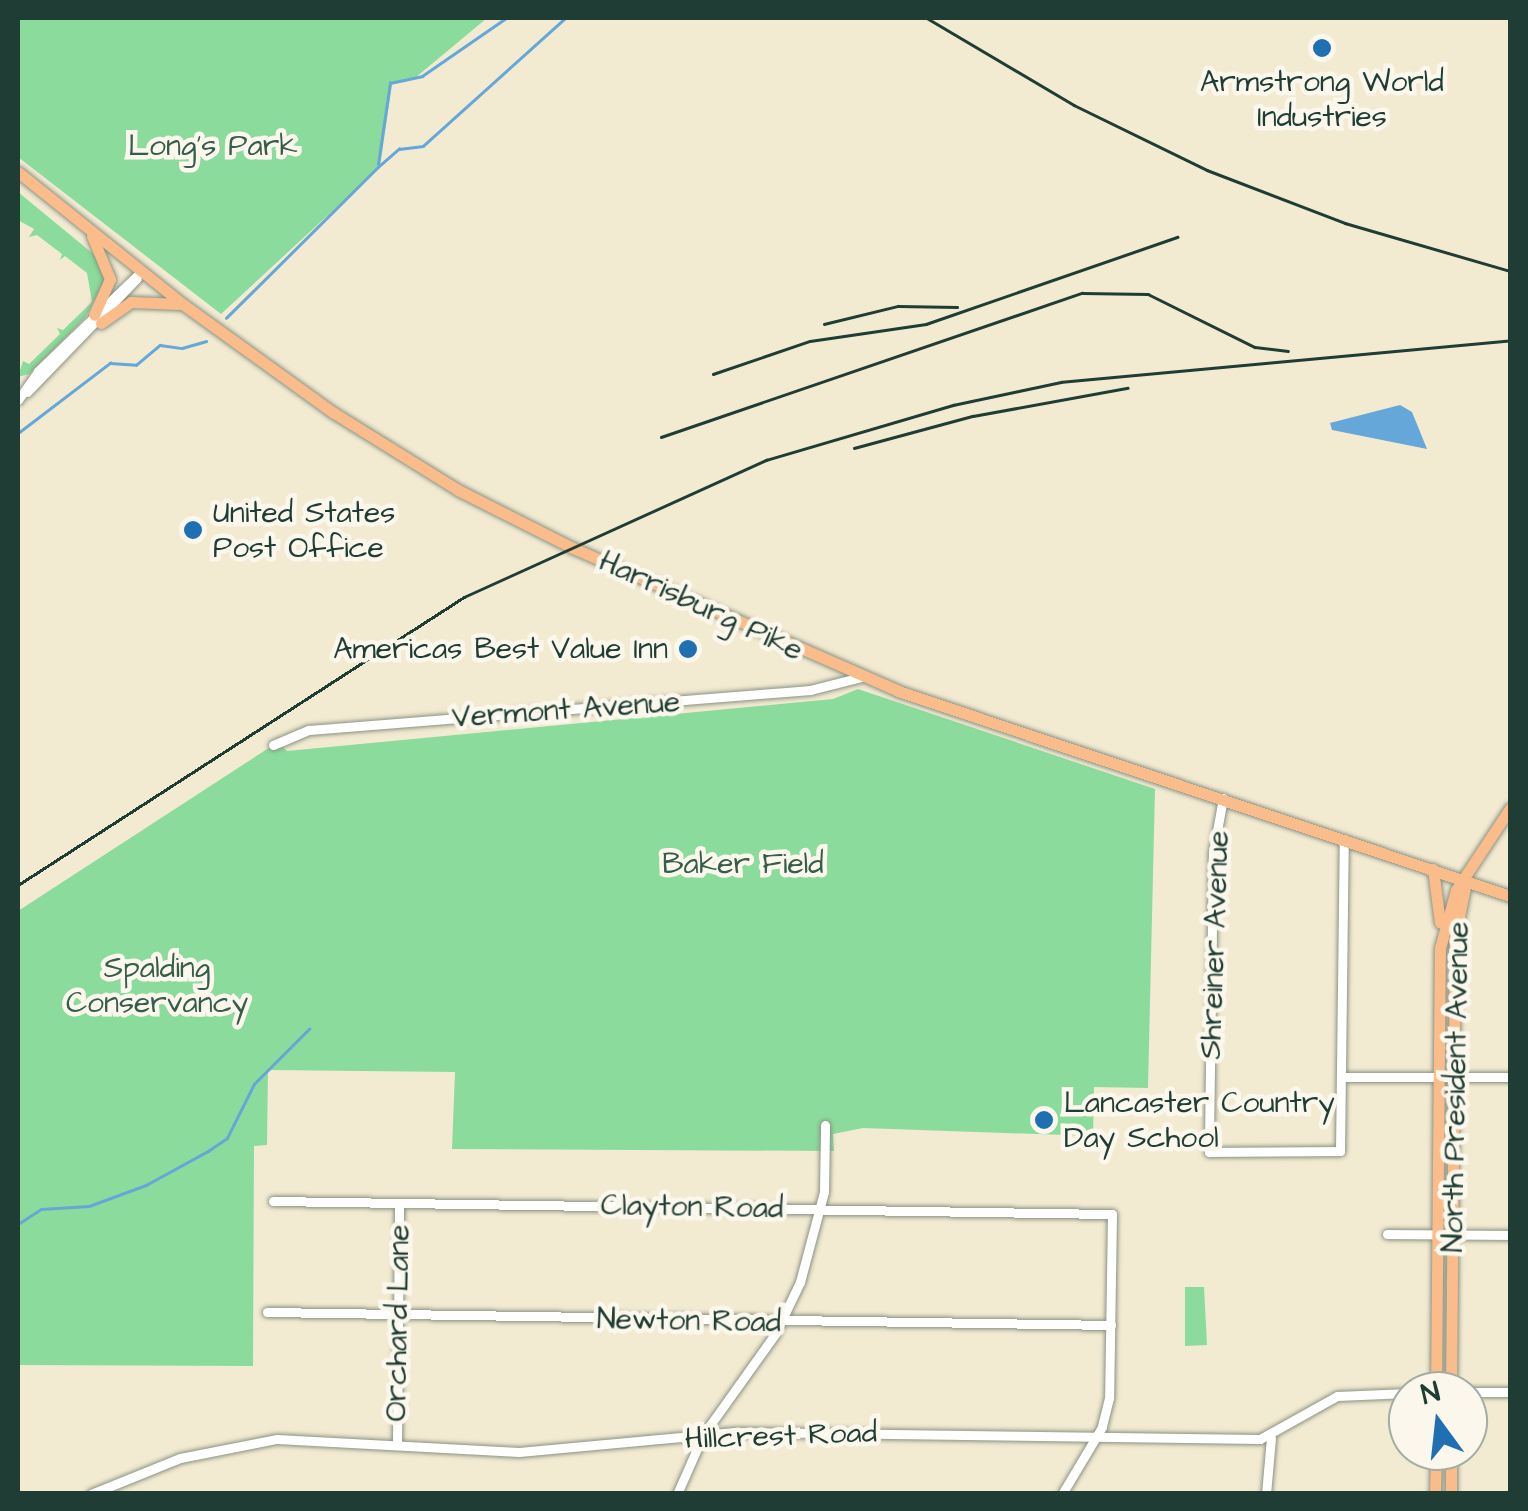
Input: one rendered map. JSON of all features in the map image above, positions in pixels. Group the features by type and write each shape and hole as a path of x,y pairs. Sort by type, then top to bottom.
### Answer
{"main road":[{"name":"Harrisburg Pike","path":"18,172 184,306 334,413 458,490 717,616 861,677 1510,896"},
{"path":"87,228 110,273 97,318"},
{"path":"97,318 131,302 184,306"},
{"path":"1467,881 1510,808"},
{"path":"1432,869 1440,891 1440,948"},
{"name":"North President Avenue","path":"1436,1371 1440,948 1450,904 1467,881"},
{"name":"North President Avenue","path":"1451,1371 1456,926 1467,881"}],"street":[{"path":"19,398 140,272"},
{"name":"Vermont Avenue","path":"273,746 309,730 810,690 861,677"},
{"name":"Shreiner Avenue","path":"1223,798 1214,853 1210,1152 1338,1154 1341,1077"},
{"path":"1344,839 1341,1077 1510,1078"},
{"path":"677,1494 702,1435 782,1322 810,1258 821,1208 825,1125"},
{"name":"Clayton Road","path":"273,1202 1112,1214 1111,1325"},
{"name":"Orchard Lane","path":"397,1442 399,1203"},
{"path":"1387,1234 1510,1234"},
{"name":"Newton Road","path":"267,1312 1111,1325"},
{"path":"1062,1494 1094,1436 1109,1398 1111,1325"},
{"path":"1266,1494 1272,1438 1337,1396 1388,1394"},
{"name":"Hillcrest Road","path":"91,1494 163,1463 250,1442 397,1442 556,1452 702,1435 1272,1438"}],"green space":[{"name":"Long's Park","path":"18,18 487,18 415,78 392,84 380,167 221,314 18,157"},
{"path":"18,192 97,257 106,278 85,318 29,374 18,377 23,361 29,364 60,334 57,328 63,330 92,302 87,273 65,256 60,260 62,254 37,235 29,237 34,229 18,220"},
{"path":"858,689 1155,789 1148,1088 1094,1087 1093,1136 863,1128 833,1134 834,1151 452,1149 455,1072 268,1070 267,1145 254,1146 253,1366 18,1365 18,911 278,742 287,751 833,699"},
{"path":"1185,1287 1204,1287 1207,1345 1185,1346"}],"water":[{"path":"1400,405 1412,412 1427,449 1332,430 1330,423"}],"waterway":[{"path":"378,164 390,83 422,76 506,18"},
{"path":"226,318 378,167 399,149 423,146 565,18"},
{"path":"18,433 110,363 136,365 160,345 182,348 206,341"},
{"path":"18,1224 41,1209 89,1206 146,1185 208,1151 227,1138 254,1084 309,1029"}],"railway":[{"path":"927,18 1074,105 1207,170 1345,223 1510,271"},
{"path":"713,374 810,341 926,324 1177,237"},
{"path":"661,437 1082,293 1148,294 1255,347 1288,351"},
{"path":"824,324 898,306 957,307"},
{"path":"18,885 464,597 766,460 953,405 1061,382 1510,340"},
{"path":"854,448 973,416 1127,388"}],"place":[{"name":"Armstrong World Industries","path":"1322,48"},
{"name":"United States Post Office","path":"193,530"},
{"name":"Americas Best Value Inn","path":"688,649"},
{"name":"Lancaster Country Day School","path":"1044,1120"}],"park label":[{"name":"Baker Field","path":"743,864"},
{"name":"Spalding Conservancy","path":"157,985"}]}
